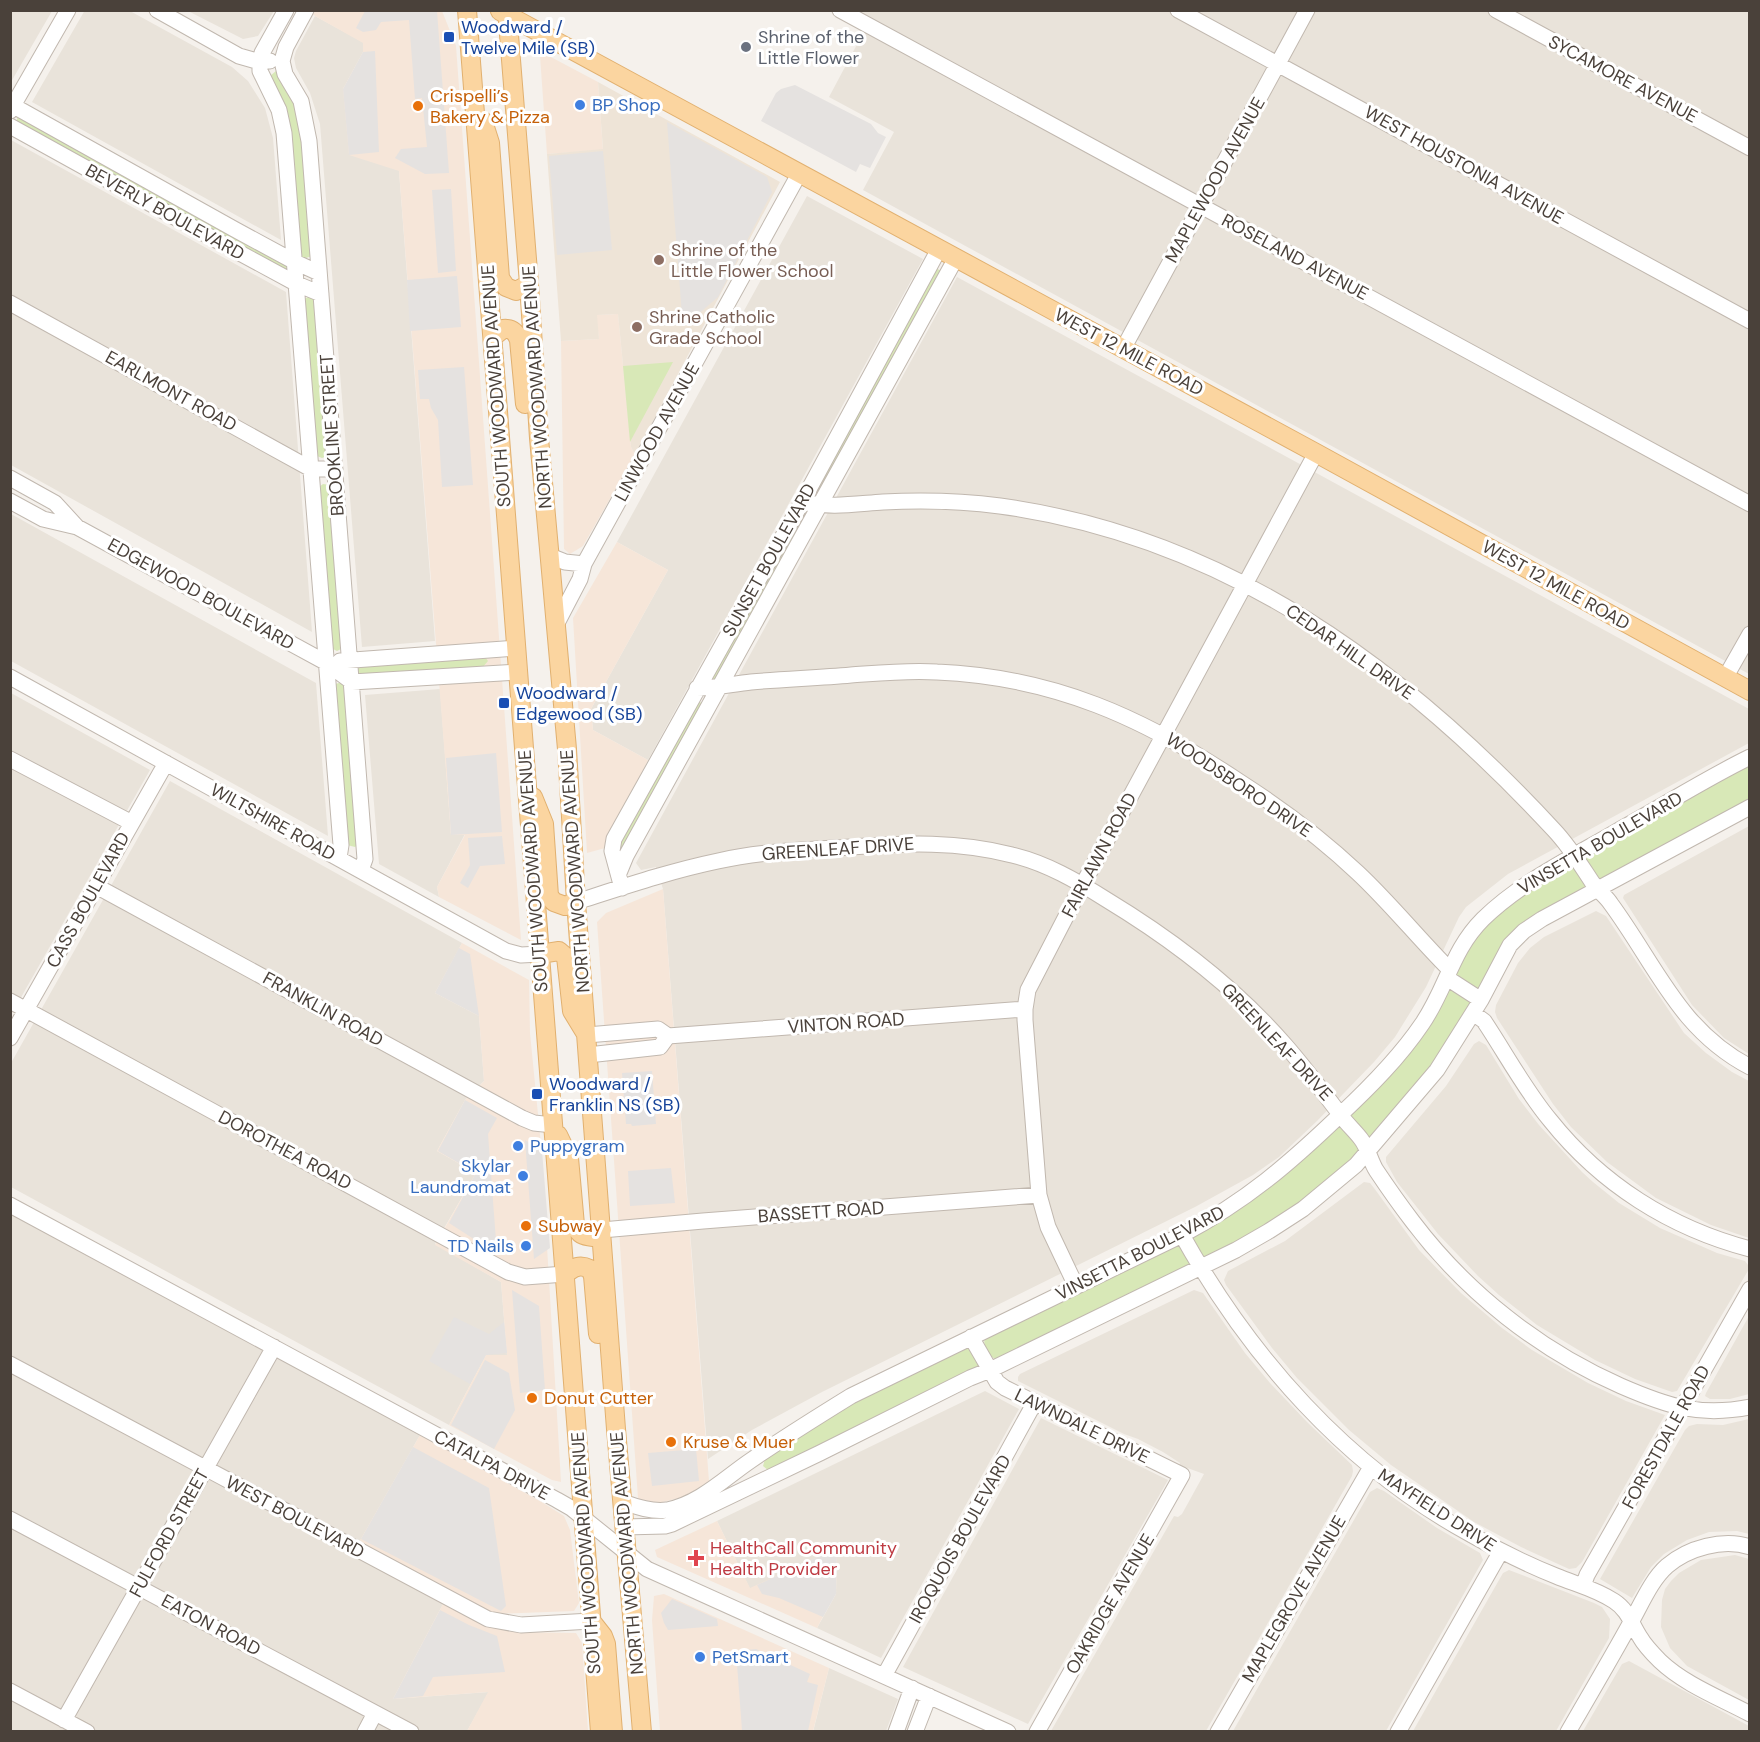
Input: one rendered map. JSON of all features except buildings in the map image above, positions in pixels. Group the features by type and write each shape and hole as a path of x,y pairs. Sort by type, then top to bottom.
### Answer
{"main road":[{"name":"SOUTH WOODWARD AVENUE","path":"467,10 600,1731"},
{"name":"WEST 12 MILE ROAD","path":"504,12 1749,691"},
{"name":"NORTH WOODWARD AVENUE","path":"504,12 529,284 616,1429 642,1731"},
{"path":"472,84 490,143 500,278 506,287 516,291 529,284"},
{"path":"492,337 503,329 517,334 525,414 539,438"},
{"path":"527,781 544,824 549,896 554,902 566,906 576,902"},
{"path":"540,954 559,951 566,957 572,1011 587,1035"},
{"path":"553,1125 569,1158 574,1225 580,1235 593,1237 602,1230"},
{"path":"565,1274 575,1267 583,1266 590,1269 593,1276 603,1385 616,1429"},
{"path":"591,1621 603,1636 606,1644 613,1731"}],"street":[{"path":"12,107 68,10"},
{"path":"158,10 229,51 260,61 282,61 286,47 306,10"},
{"path":"260,61 262,53 286,10"},
{"name":"ROSELAND AVENUE","path":"840,10 1749,504"},
{"name":"WEST HOUSTONIA AVENUE","path":"1178,10 1749,321"},
{"name":"MAPLEWOOD AVENUE","path":"1123,349 1307,10"},
{"name":"SYCAMORE AVENUE","path":"1496,10 1749,148"},
{"name":"BROOKLINE STREET","path":"260,61 260,71 279,110 285,133 341,845 339,858"},
{"name":"BROOKLINE STREET","path":"282,61 285,74 301,101 312,172 365,859 361,870"},
{"name":"BEVERLY BOULEVARD","path":"12,107 319,273"},
{"name":"BEVERLY BOULEVARD","path":"10,126 297,284 321,294"},
{"name":"LINWOOD AVENUE","path":"556,625 580,579 584,564 799,174"},
{"name":"SUNSET BOULEVARD","path":"620,881 612,851 614,839 802,502 939,249"},
{"name":"SUNSET BOULEVARD","path":"620,881 626,856 956,258"},
{"name":"EARLMONT ROAD","path":"10,303 311,469 335,469"},
{"name":"FAIRLAWN ROAD","path":"1076,1286 1048,1227 1039,1195 1024,1009 1028,990 1316,453"},
{"name":"EDGEWOOD BOULEVARD","path":"10,478 55,503 77,526"},
{"name":"EDGEWOOD BOULEVARD","path":"10,501 43,519 77,526 325,662 352,682"},
{"name":"CEDAR HILL DRIVE","path":"802,502 838,507 906,501 948,502 997,506 1079,520 1151,542 1192,559 1304,618 1374,665 1418,699 1500,772 1575,854 1597,889 1611,903 1692,1023 1713,1044 1749,1068"},
{"path":"550,556 565,562 584,564"},
{"path":"1725,678 1749,634"},
{"path":"325,662 516,648"},
{"name":"WOODSBORO DRIVE","path":"697,688 719,688 750,682 936,671 1017,681 1066,693 1117,712 1164,735 1268,800 1316,837 1390,904 1448,974 1481,1000"},
{"path":"352,682 518,672"},
{"name":"WILTSHIRE ROAD","path":"10,677 506,951 521,955 540,954"},
{"name":"VINSETTA BOULEVARD","path":"623,1502 651,1510 666,1510 682,1505 706,1492 806,1423 851,1396 1182,1235 1234,1205 1274,1175 1340,1115 1401,1053 1430,1011 1470,933 1493,910 1529,883 1575,854 1749,756"},
{"name":"CASS BOULEVARD","path":"10,1038 166,763"},
{"path":"12,764 132,823"},
{"name":"VINSETTA BOULEVARD","path":"624,1527 672,1524 1261,1236 1303,1209 1356,1165 1416,1097 1437,1070 1473,1014 1502,958 1516,938 1542,919 1749,807"},
{"name":"GREENLEAF DRIVE","path":"576,902 620,881 746,856 922,842 961,845 1014,855 1048,867 1137,918 1213,973 1254,1011 1363,1141 1374,1167 1427,1240 1469,1285 1516,1324 1558,1353 1601,1377 1635,1392 1683,1408 1719,1412 1749,1407"},
{"name":"FRANKLIN ROAD","path":"96,886 522,1118 534,1123 553,1125"},
{"name":"DOROTHEA ROAD","path":"10,1001 508,1272 525,1277 565,1274"},
{"name":"VINTON ROAD","path":"587,1035 658,1029 668,1036 1024,1009"},
{"path":"1473,1014 1484,1022 1549,1120 1589,1163 1632,1197 1657,1212 1705,1235 1749,1249"},
{"name":"VINTON ROAD","path":"588,1055 660,1047 668,1036"},
{"name":"BASSETT ROAD","path":"602,1230 1039,1195"},
{"name":"CATALPA DRIVE","path":"10,1205 557,1500 647,1569 1008,1731"},
{"name":"MAYFIELD DRIVE","path":"1182,1235 1236,1322 1287,1385 1321,1422 1371,1467 1434,1512 1501,1551 1549,1574 1583,1586 1618,1604 1625,1609 1644,1644 1661,1663 1749,1714"},
{"name":"FORESTDALE ROAD","path":"1583,1586 1587,1575 1749,1289"},
{"name":"LAWNDALE DRIVE","path":"971,1337 1001,1386 1182,1475"},
{"name":"FULFORD STREET","path":"64,1720 274,1347"},
{"name":"WEST BOULEVARD","path":"10,1364 488,1619 520,1625 591,1621"},
{"name":"IROQUOIS BOULEVARD","path":"884,1676 1035,1402"},
{"path":"750,1461 762,1481"},
{"name":"MAPLEGROVE AVENUE","path":"1218,1731 1371,1467"},
{"name":"OAKRIDGE AVENUE","path":"1036,1731 1182,1475"},
{"name":"EATON ROAD","path":"10,1519 411,1731"},
{"path":"1568,1731 1647,1594 1667,1566 1694,1551 1719,1544 1749,1547"},
{"path":"1398,1731 1501,1551"},
{"path":"896,1731 912,1688"},
{"path":"10,1691 87,1731"},
{"path":"915,1731 929,1696"},
{"path":"365,1731 375,1713"}],"shaded area":[{"path":"85,10 130,11 232,67 248,81 265,108 273,138 281,240 32,102"},
{"path":"274,10 258,36 243,39 188,11"},
{"path":"10,11 52,11 11,82"},
{"path":"310,11 442,11 456,46 521,940 439,897 437,887 465,835 451,835 399,171 349,155 343,89 363,52 363,43"},
{"path":"365,11 437,11 449,173 425,174 395,158 401,149 427,147 422,98 415,99 409,20 381,22 376,30 363,32 356,28"},
{"path":"853,11 1749,11 1749,674 863,190 894,132 829,97 870,20"},
{"path":"315,16 363,42 363,52 343,89 399,171 435,641 362,647 320,124 310,93 296,68 294,58"},
{"path":"375,51 379,152 349,155 343,89 363,52"},
{"path":"540,56 549,56 598,82 603,150 547,154"},
{"path":"598,82 780,182 635,455 631,447 618,314 597,315 599,339 561,341 547,154 603,149"},
{"path":"795,85 871,124 878,133 886,137 870,168 860,164 856,172 761,121 776,93"},
{"path":"667,122 767,177 772,192 718,297 696,316 682,315"},
{"path":"11,140 286,292 312,632 11,465"},
{"path":"603,151 612,250 557,255 549,156"},
{"path":"451,189 456,271 438,273 432,190"},
{"path":"807,196 923,259 648,760 593,730 591,709 668,570 617,542"},
{"path":"457,276 461,327 410,331 407,280"},
{"path":"957,277 1749,709 1749,743 1508,874 1466,907 1426,987 1395,1037 1317,1121 1279,1157 1253,1175 1195,1207 822,1392 752,1430 708,1459 663,889 656,867 641,870 636,863"},
{"path":"618,314 631,447 635,455 583,546 570,554 564,549 561,341 599,339 596,315"},
{"path":"464,367 473,485 442,487 438,420 429,399 420,399 418,370"},
{"path":"11,514 316,683 328,836 11,661"},
{"path":"617,542 668,570 591,709 593,730 648,760 605,848 587,853 573,618"},
{"path":"440,689 451,835 465,834 437,887 439,897 379,864 365,695"},
{"path":"11,693 150,770 11,1015"},
{"path":"496,753 502,832 451,835 446,758"},
{"path":"170,781 462,943 435,993 479,1016 484,1081 465,1100 437,1151 476,1173 435,1244 501,1282 507,1355 486,1355 449,1425 11,1187 11,1063"},
{"path":"1749,826 1749,1054 1724,1038 1692,1005 1623,898 1624,895"},
{"path":"502,836 505,864 480,866 468,888 460,883 470,865 468,838"},
{"path":"663,889 709,1481 690,1495 663,1502 643,1502 638,1498 597,922 606,913"},
{"path":"1596,911 1606,916 1684,1033 1706,1053 1749,1081 1749,1238 1711,1225 1656,1198 1607,1162 1571,1127 1553,1104 1497,1018 1496,1005 1518,963 1530,948 1544,937"},
{"path":"462,943 529,980 530,1033 541,1145 561,1482 552,1480 449,1425 486,1355 507,1355 501,1282 435,1245 476,1173 437,1151 465,1100 484,1081 479,1016 435,993"},
{"path":"459,948 470,954 479,1016 435,993"},
{"path":"1479,1041 1486,1045 1519,1099 1539,1125 1593,1182 1619,1203 1660,1228 1717,1253 1745,1261 1748,1265 1749,1269 1677,1391 1672,1392 1635,1379 1595,1360 1537,1325 1478,1276 1438,1234 1397,1182 1386,1162 1386,1157 1446,1086 1474,1044"},
{"path":"652,1071 656,1124 632,1126 626,1124 622,1073"},
{"path":"465,1100 497,1118 488,1134 497,1254 449,1223 476,1173 438,1151"},
{"path":"525,1140 542,1151 550,1248 534,1259"},
{"path":"671,1168 675,1203 630,1206 628,1171"},
{"path":"1364,1182 1370,1183 1419,1250 1461,1293 1502,1328 1532,1350 1588,1383 1626,1401 1665,1415 1582,1562 1576,1568 1569,1569 1474,1522 1391,1465 1349,1430 1297,1378 1226,1285 1224,1280 1228,1271 1285,1241"},
{"path":"10,1213 420,1435 352,1555 443,1604 393,1699 489,1692 467,1731 11,1731"},
{"path":"512,1290 539,1306 545,1390 520,1393"},
{"path":"1194,1290 1203,1293 1245,1353 1270,1383 1352,1465 1352,1476 1206,1731 1051,1731 1174,1516 1178,1517 1182,1514 1204,1474 1179,1465 1180,1463 1163,1452 1018,1381 1018,1377 1020,1374"},
{"path":"1749,1316 1749,1394 1730,1399 1710,1399 1705,1396 1706,1393"},
{"path":"454,1317 489,1334 504,1322 507,1353 486,1355 470,1384 429,1361"},
{"path":"485,1360 509,1373 515,1410 494,1449 451,1425"},
{"path":"985,1391 1019,1409 881,1658 817,1628 836,1594 837,1548 750,1589 717,1521"},
{"path":"1041,1418 1168,1480 1028,1724 903,1667"},
{"path":"1749,1419 1749,1534 1737,1531 1709,1532 1687,1540 1664,1554 1651,1567 1632,1598 1600,1579 1685,1430 1697,1424 1723,1425"},
{"path":"420,1435 564,1516 570,1530 579,1603 574,1611 492,1614 358,1544"},
{"path":"413,1447 489,1488 506,1606 501,1611 361,1539"},
{"path":"696,1449 699,1481 652,1486 648,1453"},
{"path":"1377,1488 1437,1528 1480,1553 1483,1560 1386,1731 1233,1731 1370,1492"},
{"path":"717,1521 750,1588 837,1548 836,1591 817,1628 657,1557 655,1550"},
{"path":"837,1548 836,1594 823,1617 779,1598 762,1594 757,1585"},
{"path":"1735,1555 1749,1559 1749,1700 1687,1666 1670,1648 1661,1627 1662,1600 1665,1589 1679,1573 1701,1560"},
{"path":"1509,1570 1594,1603 1602,1607 1610,1619 1609,1638 1556,1731 1413,1731 1503,1573"},
{"path":"664,1594 829,1668 813,1731 660,1731 652,1620 654,1596"},
{"path":"672,1599 717,1619 718,1626 668,1630 661,1613"},
{"path":"443,1604 483,1625 512,1632 576,1633 582,1643 588,1731 467,1731 488,1692 393,1699"},
{"path":"440,1610 497,1636 505,1672 433,1677 423,1696 393,1699"},
{"path":"756,1649 810,1674 807,1682 818,1685 808,1731 723,1731 742,1730 736,1651"},
{"path":"1629,1661 1749,1726 1749,1731 1583,1731 1622,1664"},
{"path":"829,1668 898,1699 886,1731 813,1732"}],"green space":[{"path":"276,71 280,72 303,122 312,256 306,258 301,257 270,76"},
{"path":"18,116 287,264 288,268 285,271 16,122"},
{"path":"935,268 942,271 819,495 814,493"},
{"path":"310,296 315,299 327,456 322,458 317,456 304,299"},
{"path":"673,362 630,442 623,366"},
{"path":"323,484 330,485 343,648 337,651 333,649 319,487"},
{"path":"802,516 806,520 721,678 714,681 711,676"},
{"path":"485,657 488,661 482,668 359,676 356,668 357,666"},
{"path":"335,684 344,684 358,844 355,847 347,845"},
{"path":"698,702 703,703 620,852 619,844"},
{"path":"1749,763 1749,802 1598,883 1585,857"},
{"path":"1573,863 1588,888 1533,920 1478,990 1455,977 1455,969 1485,925 1517,899"},
{"path":"1450,988 1473,1001 1428,1075 1372,1137 1366,1137 1349,1113 1446,990"},
{"path":"1339,1124 1360,1144 1359,1152 1284,1216 1211,1258 1201,1257 1191,1241 1193,1234"},
{"path":"1179,1242 1192,1264 997,1360 987,1351 984,1344 985,1338"},
{"path":"969,1348 979,1365 978,1370 769,1471 763,1466 765,1459 855,1402"}],"place":[{"name":"Woodward / Twelve Mile (SB)","path":"449,37"},
{"name":"Shrine of the Little Flower","path":"746,47"},
{"name":"BP Shop","path":"580,105"},
{"name":"Crispelli’s Bakery & Pizza","path":"418,106"},
{"name":"Shrine of the Little Flower School","path":"659,260"},
{"name":"Shrine Catholic Grade School","path":"637,327"},
{"name":"Woodward / Edgewood (SB)","path":"504,703"},
{"name":"Woodward / Franklin NS (SB)","path":"537,1094"},
{"name":"Puppygram","path":"518,1146"},
{"name":"Skylar Laundromat","path":"523,1176"},
{"name":"Subway","path":"526,1226"},
{"name":"TD Nails","path":"526,1246"},
{"name":"Donut Cutter","path":"532,1398"},
{"name":"Kruse & Muer","path":"671,1442"},
{"name":"HealthCall Community Health Provider","path":"696,1558"},
{"name":"PetSmart","path":"700,1657"}]}
